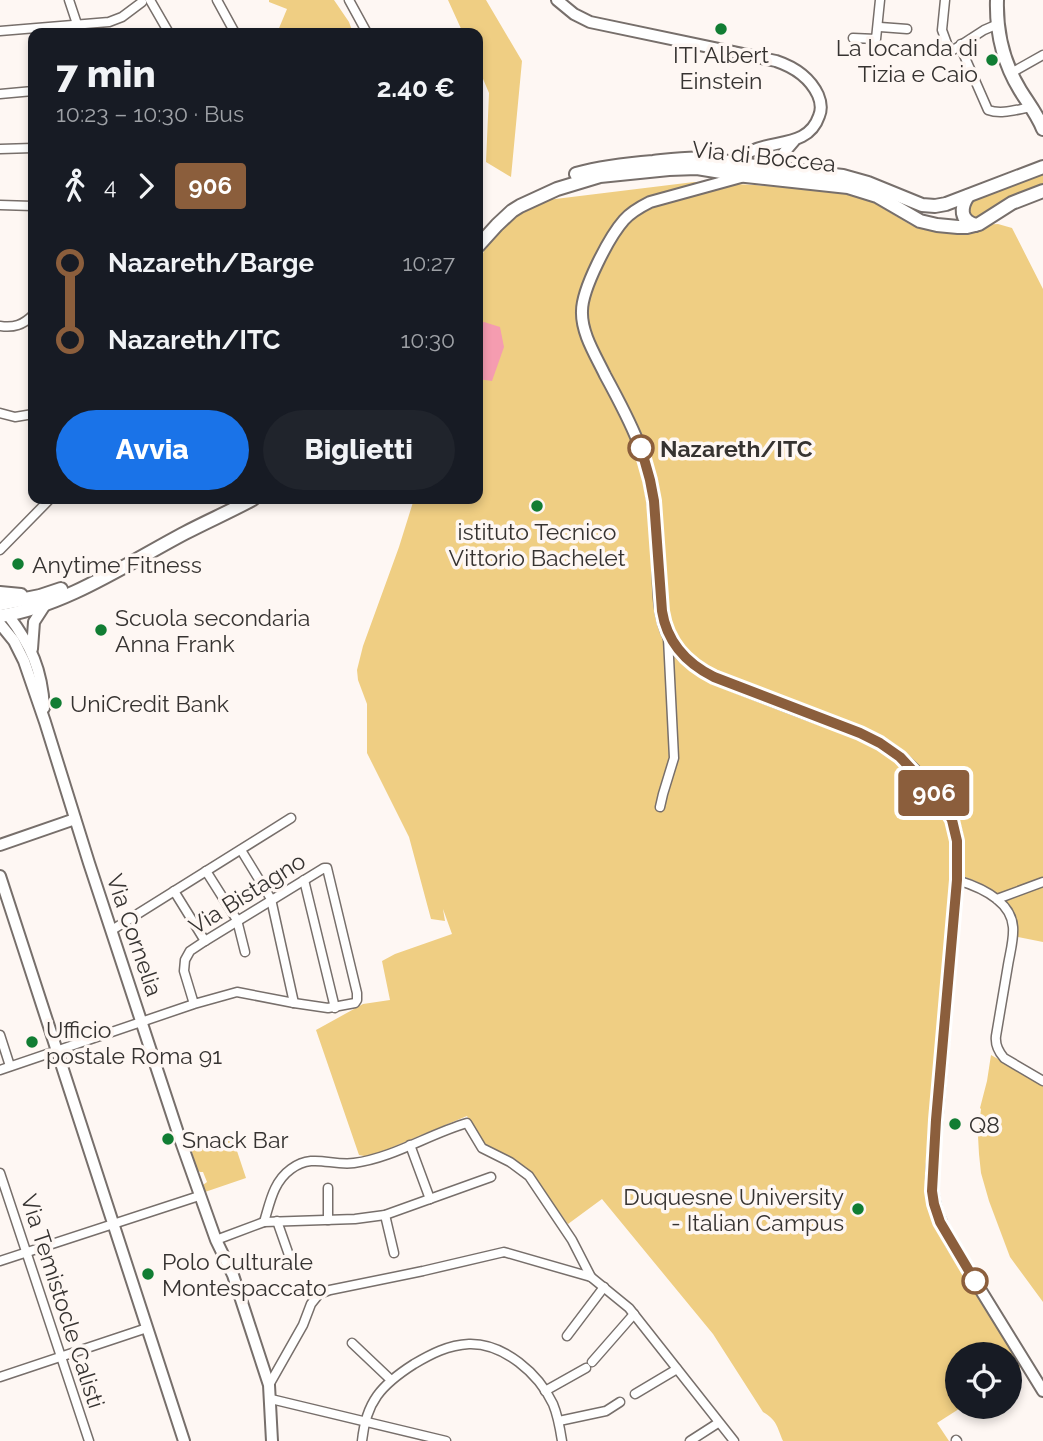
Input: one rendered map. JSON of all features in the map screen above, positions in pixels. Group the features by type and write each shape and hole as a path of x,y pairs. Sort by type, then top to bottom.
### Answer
{"main road":[{"path":"997,0 999,40 1011,73 1036,112 1043,129"},
{"name":"Via di Boccea","path":"483,227 520,196 576,173 604,167 704,158 850,177 926,206 946,204 1043,167"},
{"name":"Via di Boccea","path":"483,240 512,211 564,186 600,176 669,169 691,168 848,187 882,198 911,217 924,222 958,228 989,219 1012,204 1043,191"},
{"path":"968,196 962,214 967,221 975,225"},
{"path":"0,593 45,600 225,504"},
{"path":"2,613 45,600 112,573 243,504"}],"street":[{"path":"69,0 77,28"},
{"path":"217,0 232,28"},
{"path":"349,0 364,28"},
{"path":"557,0 574,15 590,22 765,58 794,69 813,86 821,107 814,127 794,141 782,155 777,169"},
{"path":"945,0 942,30 950,52 998,24"},
{"path":"81,28 117,19 146,1 165,28"},
{"path":"880,2 880,40"},
{"path":"853,37 876,39 880,2"},
{"path":"880,27 907,29"},
{"path":"0,32 28,31"},
{"path":"961,44 962,53 988,110 1036,112"},
{"path":"1011,73 1043,55"},
{"path":"0,93 28,91"},
{"path":"691,191 753,150 794,141"},
{"path":"0,149 28,148"},
{"path":"691,168 698,184 691,191"},
{"path":"660,807 674,758 668,635 661,605 656,513 640,447 585,331 582,308 590,279 627,217 650,202 746,176"},
{"path":"0,205 28,206"},
{"path":"0,326 17,326 28,318"},
{"path":"0,414 15,417 28,415"},
{"path":"0,551 45,504"},
{"path":"32,652 34,622 45,600"},
{"name":"Via Cornelia","path":"2,613 11,638 22,656 45,722 200,1196 216,1240 233,1275 269,1385"},
{"name":"Via Cornelia","path":"2,613 20,631 32,652 42,688 45,722"},
{"path":"0,632 11,638"},
{"path":"668,635 679,652 708,674 880,743 900,757 930,789 952,820 957,841 957,880 932,1174 934,1204 950,1242 1043,1391"},
{"path":"112,930 291,818"},
{"path":"0,845 75,820"},
{"path":"241,850 271,899 294,1003"},
{"name":"Via Bistagno","path":"194,1004 184,965 190,951 326,867 329,870 358,994 355,1003 335,1008"},
{"path":"206,871 237,920 244,952"},
{"path":"0,876 184,1441"},
{"path":"0,1070 142,1021 237,992 335,1008 304,880"},
{"path":"957,880 980,888 997,899 1009,914 1013,931 996,1036 997,1046 1004,1058 1043,1081"},
{"path":"997,899 1043,882"},
{"path":"174,891 205,941"},
{"path":"0,1035 10,1066"},
{"path":"264,1222 277,1184 300,1163 312,1160 356,1163 390,1154 466,1123 481,1147 517,1166 534,1181 572,1240 591,1277"},
{"path":"410,1145 430,1199"},
{"name":"Via Temistocle Calisti","path":"0,1173 89,1441"},
{"path":"216,1240 264,1222 385,1215 491,1177"},
{"path":"328,1188 328,1220"},
{"path":"0,1261 200,1196"},
{"path":"385,1215 394,1253"},
{"path":"277,1222 290,1258"},
{"path":"262,1441 272,1436 269,1385 319,1294 504,1252 591,1277 621,1300 732,1440"},
{"path":"567,1336 604,1287"},
{"path":"545,1391 589,1365 634,1314"},
{"path":"0,1377 147,1328"},
{"path":"352,1343 391,1380"},
{"path":"362,1441 372,1402 391,1380 438,1351 472,1344 489,1347 508,1356 531,1373 552,1403 559,1421 562,1441"},
{"path":"635,1394 677,1369"},
{"path":"271,1399 446,1441"},
{"path":"559,1421 606,1411 620,1402"},
{"path":"690,1441 718,1423"}],"shaded area":[{"path":"334,0 351,28 279,28 287,9 269,2"},
{"path":"448,0 486,0 522,61 511,177 486,162 489,93 483,79 483,28 461,28"},
{"path":"1043,174 1043,185 973,222 966,207 973,200"},
{"path":"694,182 840,191 869,200 920,228 998,224 1012,228 1043,289 1043,942 1018,937 1015,915 1007,902 986,886 955,873 927,1190 938,1226 1009,1342 945,1342 945,1418 937,1423 949,1441 783,1441 774,1421 763,1412 713,1334 602,1199 568,1224 526,1167 484,1145 467,1116 369,1157 359,1155 316,1030 363,1004 390,1000 382,961 452,934 443,909 445,921 431,919 409,837 367,753 367,704 357,670 412,504 483,504 483,254 486,245 507,222 547,200"},
{"path":"483,322 500,327 504,347 492,381 483,380"},
{"path":"991,1055 1043,1085 1043,1302 1010,1257 981,1173 978,1136 980,1108"},
{"path":"231,1133 246,1178 205,1192 203,1185 207,1182 203,1172 197,1170 191,1149 193,1145"}],"bus line":[{"name":"906","path":"641,448 654,501 659,591 664,623 676,648 693,665 714,677 851,730 887,747 921,778 952,820 957,841 957,880 932,1191 940,1222 975,1281"}],"place":[{"name":"ITI Albert Einstein","path":"721,29"},
{"name":"La locanda di Tizia e Caio","path":"992,60"},
{"name":"Nazareth/ITC","path":"641,448"},
{"name":"istituto Tecnico Vittorio Bachelet","path":"537,506"},
{"name":"Anytime Fitness","path":"18,564"},
{"name":"Scuola secondaria Anna Frank","path":"101,630"},
{"name":"UniCredit Bank","path":"56,703"},
{"name":"Ufficio postale Roma 91","path":"32,1042"},
{"name":"Q8","path":"955,1124"},
{"name":"Snack Bar","path":"168,1139"},
{"name":"Duquesne University - Italian Campus","path":"858,1209"},
{"name":"Polo Culturale Montespaccato","path":"148,1274"}]}
